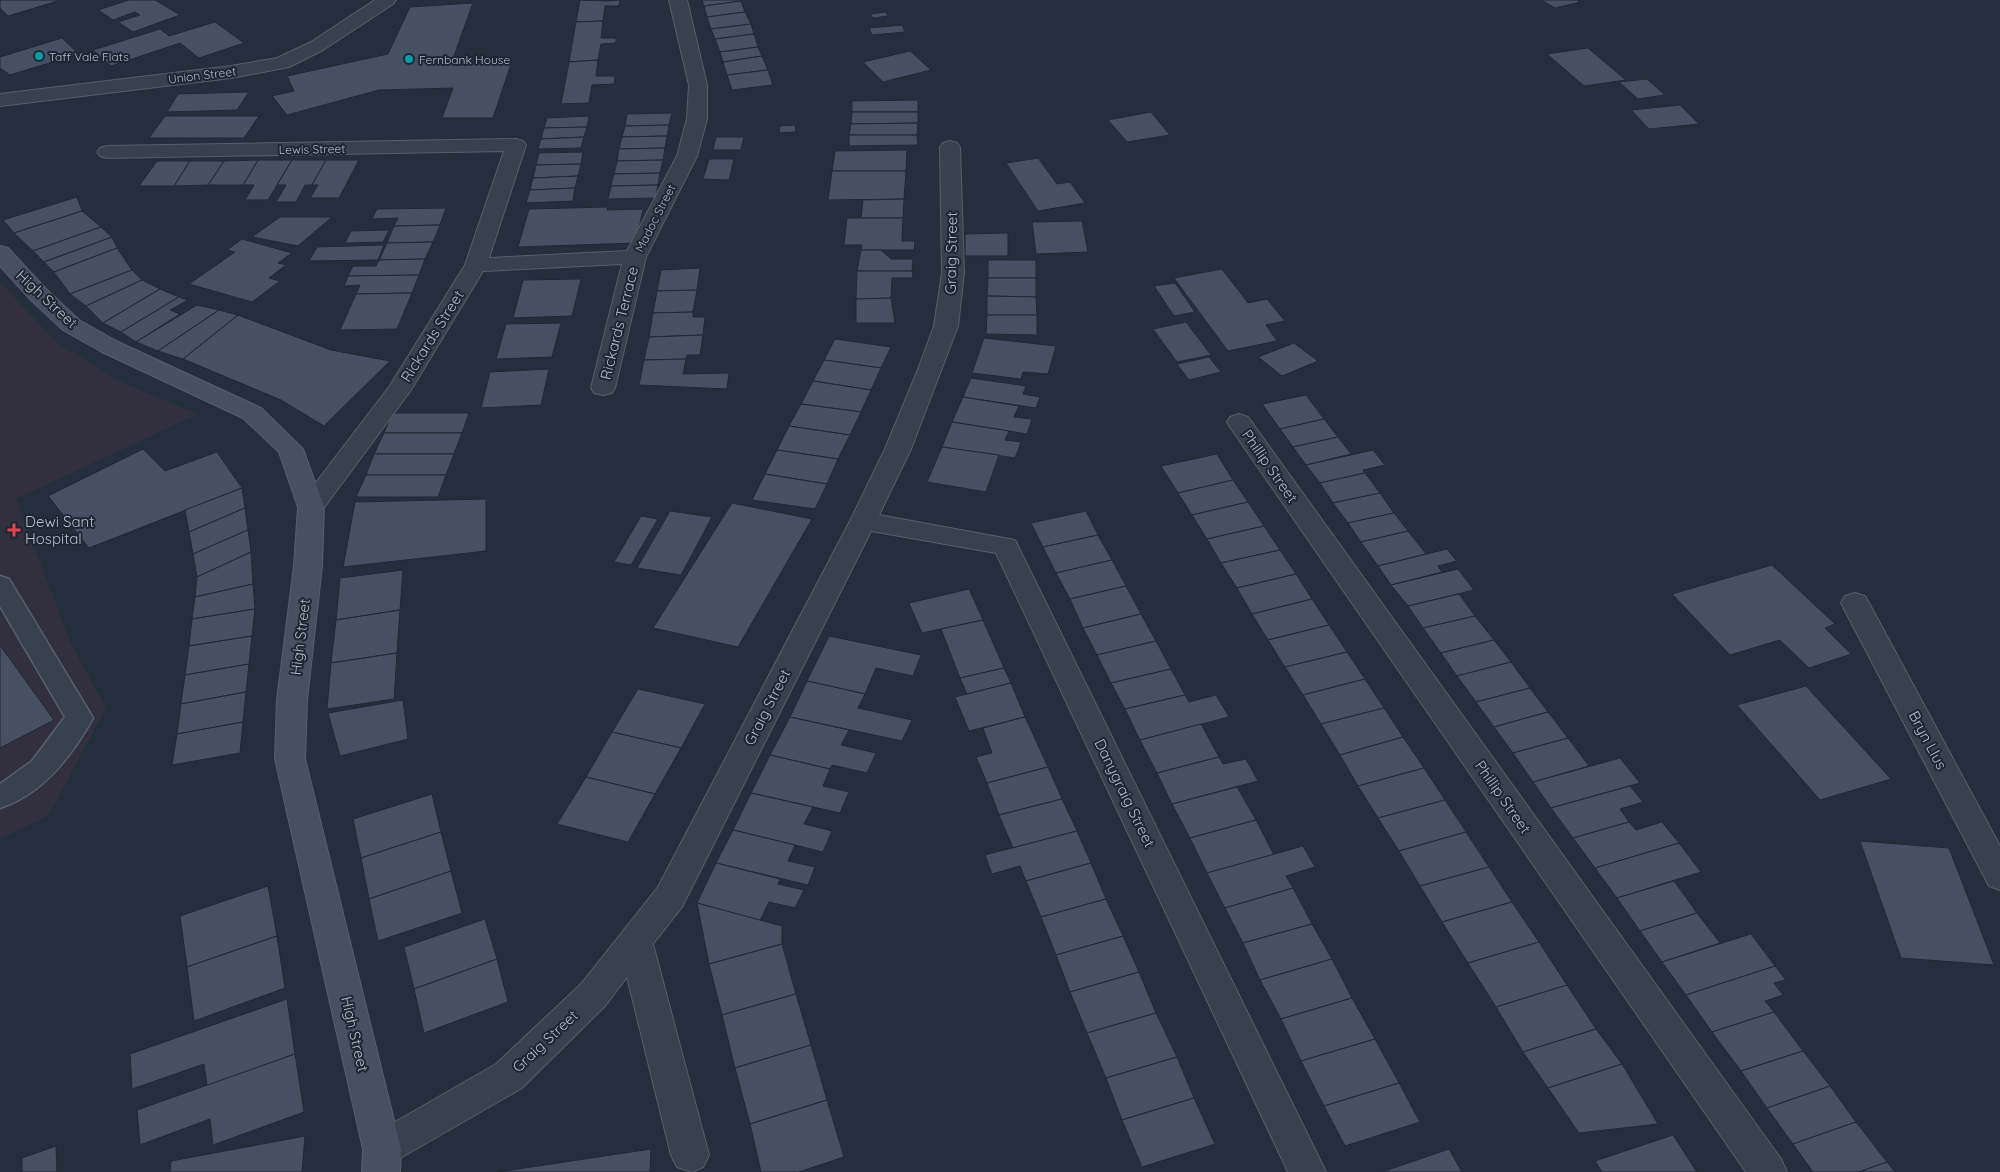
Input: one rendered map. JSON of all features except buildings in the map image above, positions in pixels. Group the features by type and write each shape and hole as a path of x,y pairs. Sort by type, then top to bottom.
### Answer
{"street":[{"name":"Union Street","path":"0,100 231,72 282,63 317,46 387,0"},
{"name":"Madoc Street","path":"476,266 635,257 687,156 697,119 698,85 678,0"},
{"name":"Lewis Street","path":"107,152 516,145"},
{"name":"Rickards Street","path":"311,507 399,390 476,266 516,145"},
{"name":"Graig Street","path":"381,1160 509,1076 594,995 670,897 863,521 898,448 946,326 953,273 950,147"},
{"name":"High Street","path":"0,253 38,294 71,325 110,348 252,413 290,449 311,507 308,566 292,700 290,759 381,1160"},
{"name":"Rickards Terrace","path":"604,388 635,257"},
{"name":"Phillip Street","path":"1238,422 1768,1172"},
{"name":"Danygraig Street","path":"863,521 1006,546 1307,1172"},
{"name":"Bryn Llus","path":"1855,603 2000,877"},
{"path":"635,941 687,1163"}],"lane":[{"path":"0,585 79,718 42,769 17,788 0,797"}],"shaded area":[{"name":"Dewi Sant Hospital","path":"0,282 57,343 123,383 198,414 16,499 71,644 106,708 48,816 0,839"}],"place":[{"name":"Taff Vale Flats","path":"39,56"},
{"name":"Fernbank House","path":"409,59"},
{"name":"Dewi Sant Hospital","path":"14,530"}]}
